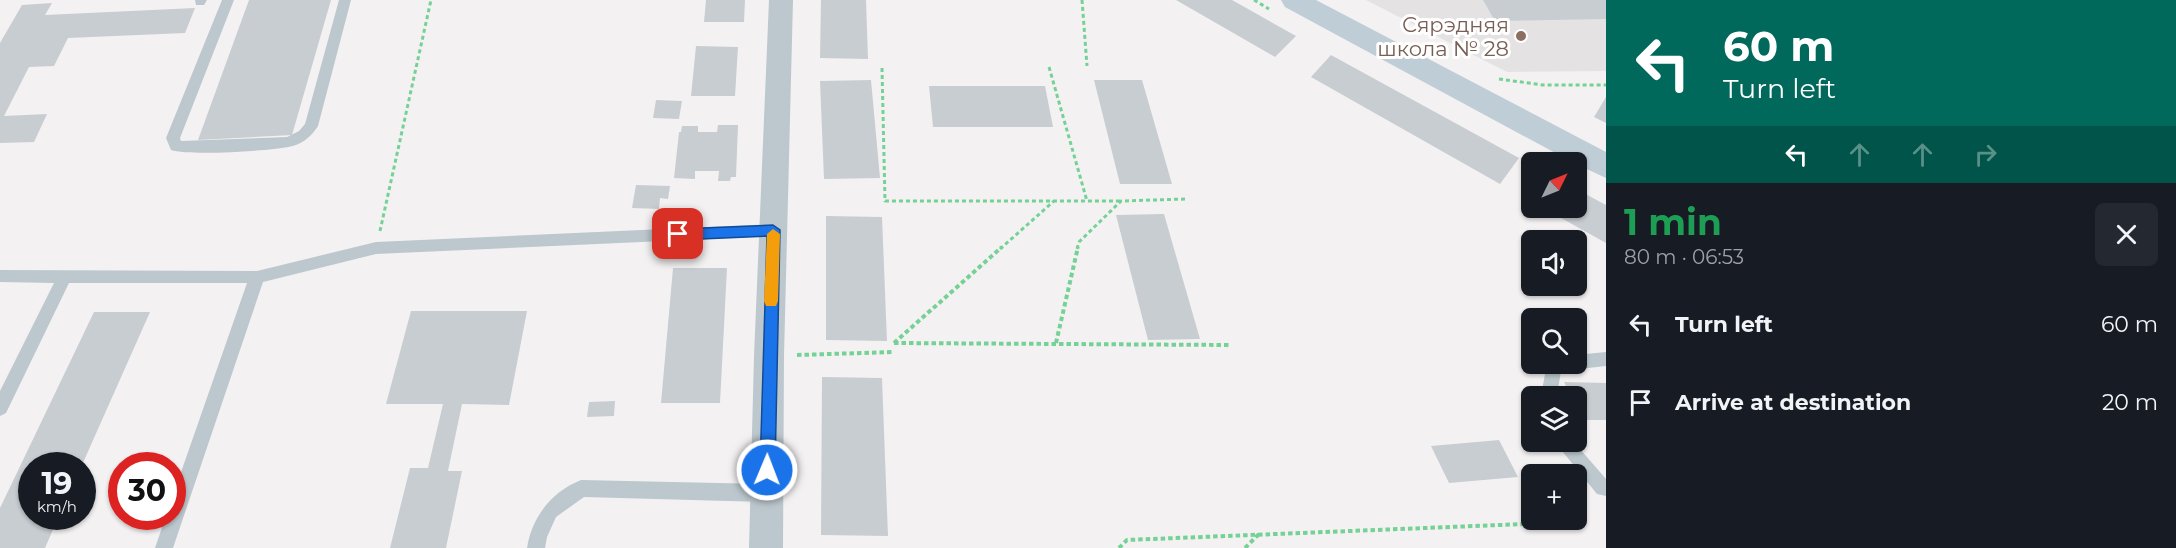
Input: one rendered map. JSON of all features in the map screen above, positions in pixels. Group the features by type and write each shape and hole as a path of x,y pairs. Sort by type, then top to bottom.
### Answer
{"main road":[{"path":"1294,0 1606,166"}],"street":[{"path":"766,548 769,356 781,0"}],"lane":[{"path":"228,0 173,138 176,146 190,148 288,142 304,135 311,126 345,0"},
{"path":"0,276 257,277 376,248 773,230"},
{"path":"0,408 65,275"},
{"path":"164,548 257,277"},
{"path":"1587,361 1606,359"},
{"path":"1572,452 1603,488 1606,488"},
{"path":"536,548 538,536 550,510 581,488 767,493"}],"path":[{"path":"376,248 431,0"},
{"path":"1082,0 1087,66"},
{"path":"1050,67 1088,201"},
{"path":"882,68 885,201 1186,199"},
{"path":"1488,78 1543,85 1606,85"},
{"path":"1055,201 894,343 1230,345"},
{"path":"1056,343 1079,242 1121,201"},
{"path":"769,356 894,352"},
{"path":"1119,548 1127,540 1521,524"},
{"path":"1245,548 1259,534"}],"shaded area":[{"name":"Сярэдняя школа № 28","path":"1366,0 1606,0 1606,71 1507,72"}],"building":[{"path":"249,0 331,0 292,135 198,140"},
{"path":"706,0 745,0 744,22 704,22"},
{"path":"821,0 866,0 868,59 820,58"},
{"path":"1176,0 1232,0 1296,36 1275,57"},
{"path":"1483,0 1606,0 1606,19 1495,21"},
{"path":"52,3 45,15 195,8 185,33 68,38 54,66 29,67 4,116 47,114 34,142 0,143 0,43 22,5"},
{"path":"696,46 738,47 735,96 691,96"},
{"path":"1331,55 1519,158 1500,184 1311,77"},
{"path":"871,80 880,178 824,179 820,81"},
{"path":"1094,80 1142,80 1172,184 1120,184"},
{"path":"929,86 1045,86 1053,127 933,127"},
{"path":"1606,97 1606,123 1594,117"},
{"path":"656,100 682,101 679,119 653,118"},
{"path":"718,125 738,125 736,177 731,177 730,181 718,181 719,171 695,171 695,179 674,178 679,132 682,126 698,126 698,132 717,132"},
{"path":"636,185 670,186 668,199 660,198 659,209 632,208"},
{"path":"1587,195 1606,205 1606,243 1587,232 1587,230 1583,230 1561,218 1587,218"},
{"path":"1164,214 1200,339 1148,340 1116,215"},
{"path":"826,216 882,217 887,341 826,340"},
{"path":"673,268 727,268 720,403 661,403"},
{"path":"411,311 527,311 509,405 462,404 448,471 462,471 446,548 390,548 410,468 428,468 443,404 386,404"},
{"path":"94,312 150,312 88,452 27,452"},
{"path":"822,377 882,378 888,536 821,535"},
{"path":"1564,382 1606,383 1606,420 1587,420 1587,386 1566,386"},
{"path":"615,401 614,416 587,417 589,402"},
{"path":"1499,440 1518,477 1449,483 1431,446"},
{"path":"18,470 18,530 53,530 45,548 0,548 0,508"}],"slow traffic":[{"path":"771,301 773,234"}],"place":[{"name":"Сярэдняя школа № 28","path":"1521,36"}],"route":[{"path":"678,234 773,230 767,470"}]}
